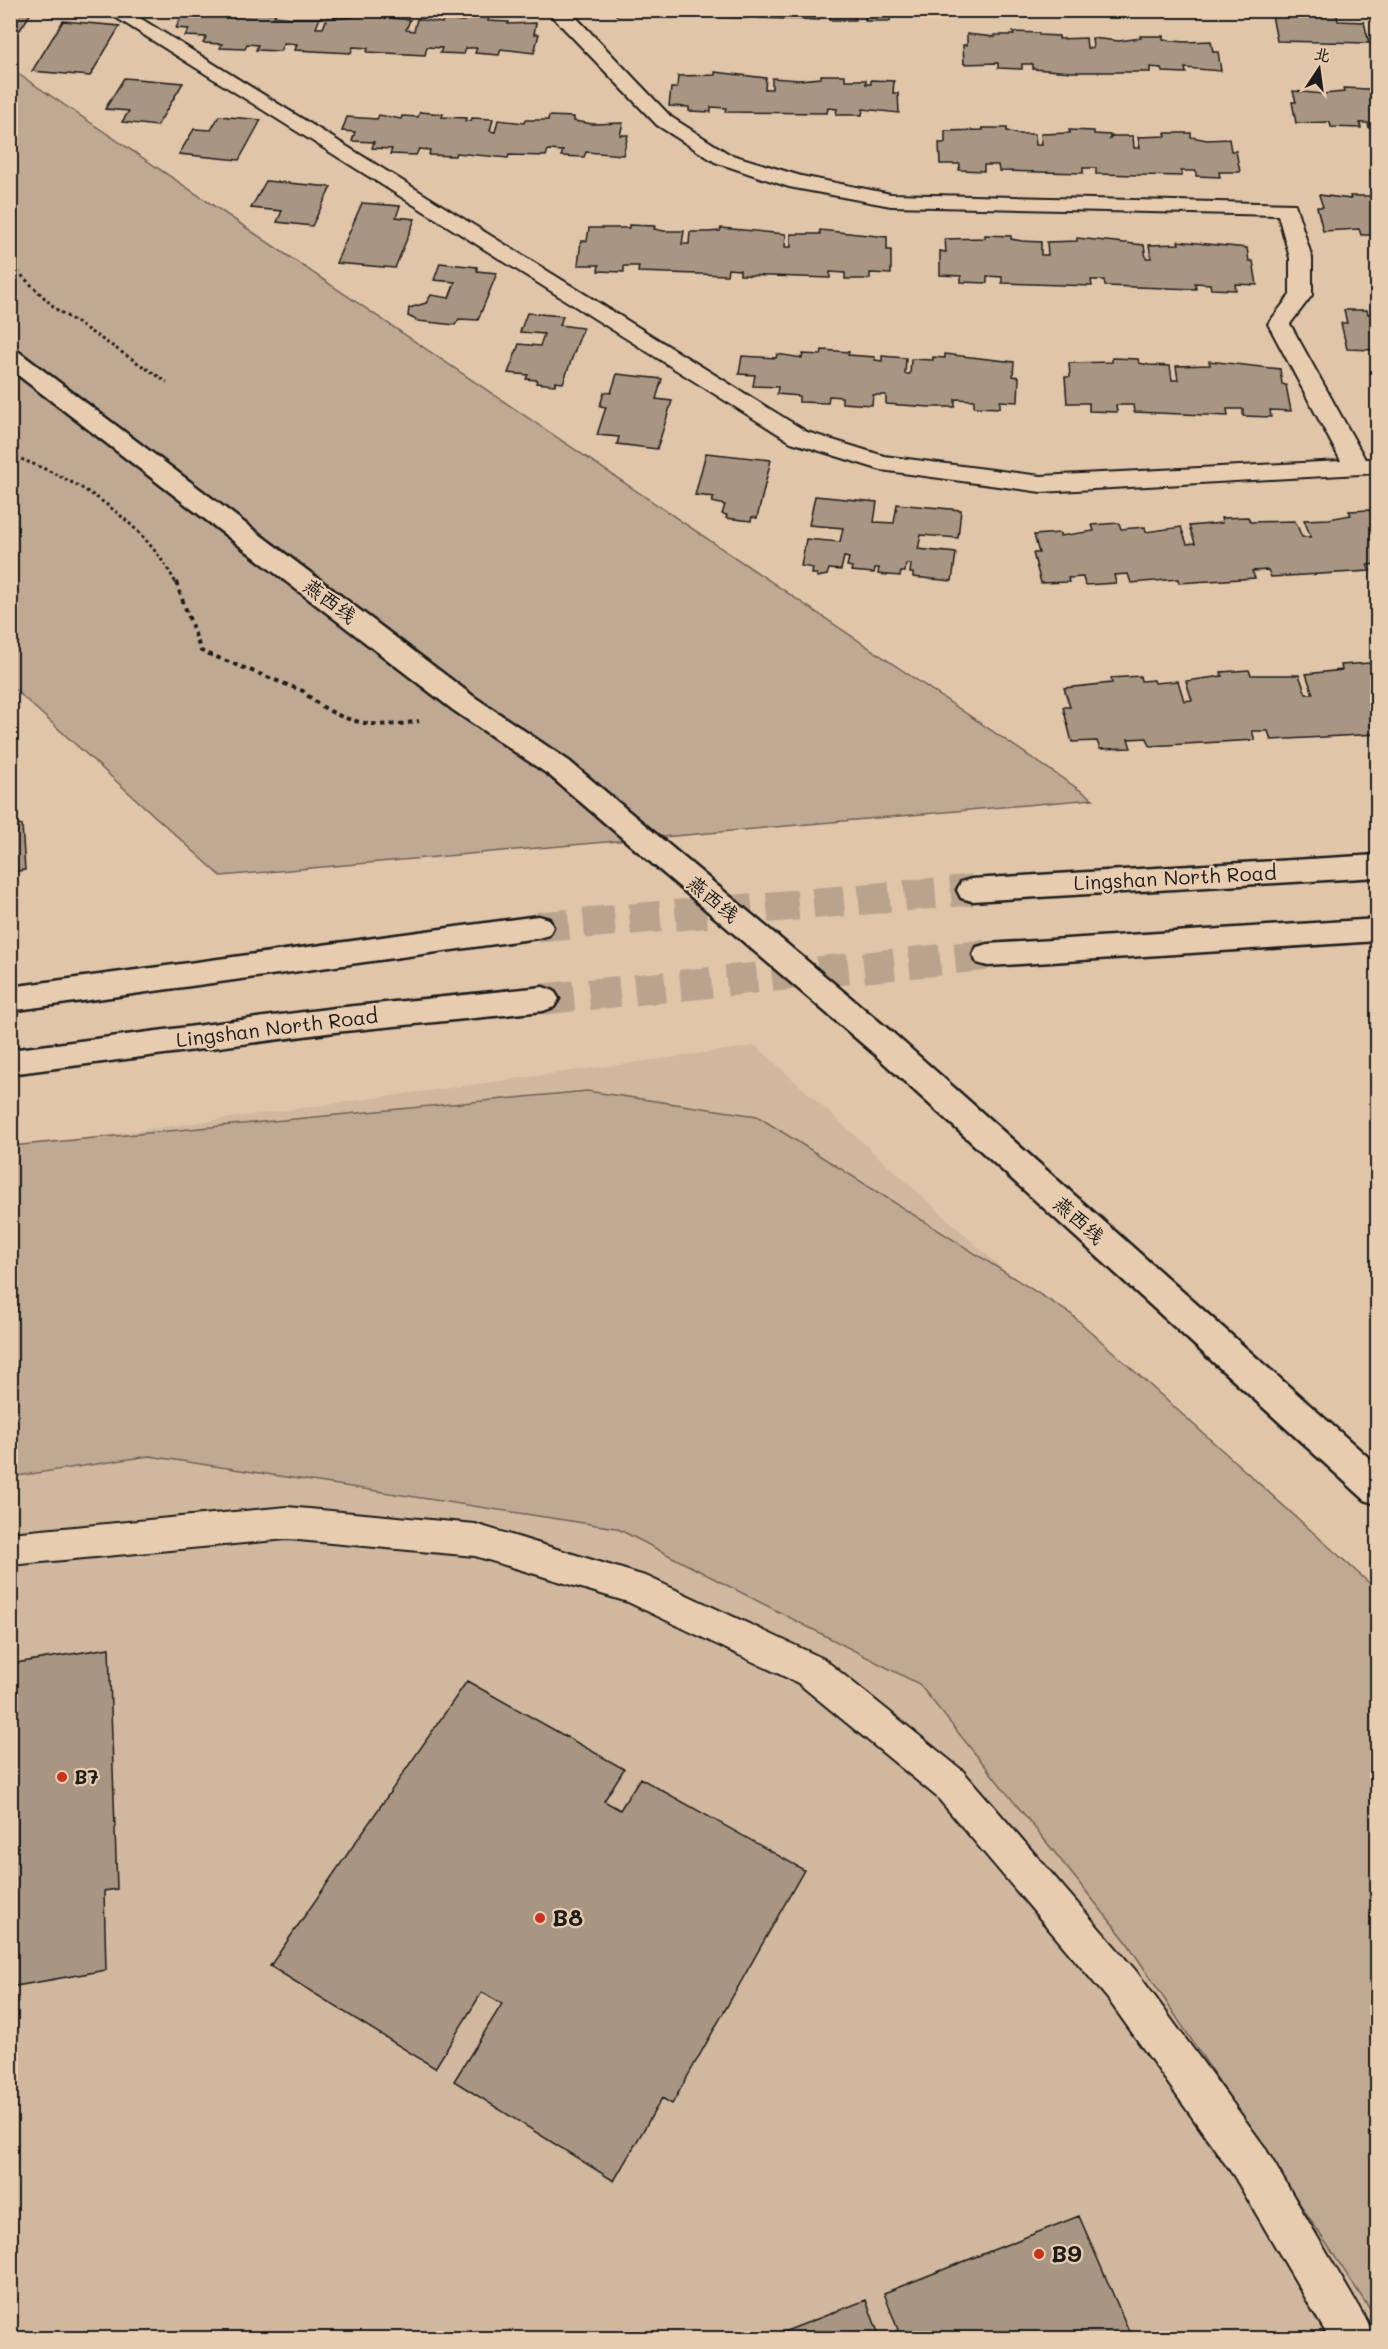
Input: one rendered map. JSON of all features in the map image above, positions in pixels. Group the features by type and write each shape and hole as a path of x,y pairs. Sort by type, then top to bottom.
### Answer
{"main road":[{"name":"燕西线","path":"10,357 463,703 559,768 883,1043 1377,1489"},
{"name":"Lingshan North Road","path":"972,890 1377,866"},
{"path":"10,999 538,927"},
{"path":"988,955 1377,930"},
{"name":"Lingshan North Road","path":"10,1062 335,1020 543,999"}],"lane":[{"path":"113,10 799,437 881,463 1041,484 1367,466 1280,324 1301,295 1301,258 1287,209 891,200 797,182 722,158 664,122 564,16 555,10"},
{"path":"10,1549 287,1523 475,1540 635,1588 811,1671 950,1784 1122,1985 1249,2162 1353,2338"}],"path":[{"path":"10,248 19,273 56,309 167,382"},
{"path":"10,455 82,487 136,529 160,556 178,586 190,630 201,651 303,691 313,703 327,712 363,724 410,723 433,717 463,703"}],"shaded area":[{"path":"11,69 1093,799 221,876 11,686"},
{"path":"756,1046 1377,1608 1377,2338 11,2338 10,1148"},
{"path":"587,1091 757,1116 1071,1314 1377,1590 1377,2320 1126,1941 919,1684 616,1528 149,1456 11,1477 11,1146"}],"building":[{"path":"10,10 33,10 20,30 10,29"},
{"path":"616,10 641,10 641,15 616,15"},
{"path":"647,10 673,10 672,16 646,15"},
{"path":"686,10 925,10 925,18 890,15 890,21 865,21 865,14 855,14 855,20 830,20 830,14 819,14 819,20 759,18 759,13 746,13 746,18 686,16"},
{"path":"1271,10 1336,10 1338,21 1364,22 1369,43 1277,41"},
{"path":"251,12 276,13 274,16 293,18 320,18 316,28 323,28 327,18 353,17 354,14 410,20 406,30 414,31 417,19 442,23 443,20 464,21 465,17 489,18 488,21 509,22 508,24 536,23 534,34 539,34 534,53 501,49 499,55 475,53 477,48 466,48 464,54 440,53 442,48 427,47 425,55 367,52 368,48 353,47 351,53 295,50 297,44 284,43 280,51 256,50 258,45 247,44 245,49 220,48 222,44 203,43 206,37 185,36 189,29 176,28 182,15 212,17 213,14 234,18 235,15 249,15"},
{"path":"63,21 120,26 90,76 32,71"},
{"path":"1013,32 1059,36 1059,39 1086,38 1087,48 1093,48 1092,38 1119,41 1141,38 1140,36 1163,36 1163,40 1211,41 1213,52 1218,52 1221,71 1185,68 1186,73 1162,72 1161,68 1150,67 1150,72 1072,72 1033,69 1033,64 1022,64 1022,69 998,68 998,63 964,64 963,45 967,45 967,34 995,37 994,35 1014,35"},
{"path":"715,72 766,78 765,89 772,89 772,78 799,80 821,78 821,75 845,75 845,80 866,80 866,84 871,84 871,80 894,81 893,93 898,93 899,113 863,109 862,115 836,115 837,109 828,108 827,113 725,112 726,108 711,107 711,112 689,111 689,107 669,106 671,88 677,88 678,76 715,75"},
{"path":"124,78 183,83 157,126 122,122 129,111 105,109"},
{"path":"1343,88 1369,89 1370,93 1378,93 1378,128 1369,128 1368,123 1360,123 1361,128 1331,127 1330,122 1296,123 1292,102 1296,102 1293,91 1323,94 1344,92"},
{"path":"420,112 443,114 442,117 466,118 465,121 471,121 472,118 493,119 490,131 495,132 498,120 524,123 525,120 548,120 549,116 574,117 574,121 593,124 623,123 620,135 628,135 623,155 586,152 584,157 561,156 563,151 548,150 546,156 509,155 508,158 456,153 455,156 429,155 430,150 419,149 416,155 390,154 392,149 372,148 374,142 352,141 355,132 342,131 347,117 377,119 379,115 401,119 402,116 418,117"},
{"path":"219,116 261,120 239,160 179,154 194,129 211,130"},
{"path":"982,128 1007,128 1007,131 1017,134 1035,134 1036,145 1042,145 1041,134 1070,133 1069,130 1094,131 1094,134 1110,135 1110,139 1112,136 1133,136 1134,148 1140,148 1138,137 1166,136 1165,133 1191,133 1191,137 1207,140 1229,139 1231,151 1236,151 1240,172 1219,172 1220,177 1196,176 1196,171 1181,171 1182,176 1096,174 1096,168 1083,168 1083,173 999,171 998,165 984,165 984,171 959,170 960,164 940,164 939,143 945,143 945,131 983,130"},
{"path":"266,181 331,187 312,226 277,222 282,211 251,208"},
{"path":"1373,193 1378,193 1378,235 1361,235 1359,229 1323,231 1317,207 1323,207 1319,195 1351,199 1350,196 1374,196"},
{"path":"362,203 400,206 396,217 415,219 395,268 336,263"},
{"path":"629,225 655,226 654,229 664,231 684,231 682,244 689,244 690,232 720,231 721,228 786,234 785,247 791,247 791,234 820,234 820,230 887,237 887,250 891,250 891,274 870,273 870,279 845,279 845,273 830,272 830,278 740,275 740,270 728,269 727,275 638,272 639,266 624,266 624,272 598,271 599,265 578,265 581,241 587,241 589,228 629,228"},
{"path":"985,235 1011,236 1011,239 1041,242 1041,255 1048,255 1047,242 1077,241 1077,238 1144,245 1146,258 1151,258 1149,245 1179,244 1178,241 1247,248 1249,261 1253,261 1257,285 1235,284 1236,290 1211,289 1210,284 1195,283 1196,289 1105,286 1104,280 1091,280 1092,286 1002,283 1002,277 987,276 987,283 961,282 961,276 940,275 940,251 946,252 945,239 985,238"},
{"path":"440,263 477,267 477,271 497,273 478,320 459,319 455,325 418,321 408,316 409,308 426,303 431,295 449,298 455,282 434,280"},
{"path":"1344,310 1367,310 1368,314 1377,314 1378,311 1378,347 1372,347 1373,350 1347,349 1341,323 1347,323"},
{"path":"527,313 563,316 560,325 583,328 563,383 555,382 555,385 536,383 537,380 526,379 528,375 508,373 519,344 540,346 544,334 520,332"},
{"path":"822,350 849,352 848,355 875,357 875,360 882,361 882,356 906,358 905,374 910,374 911,359 933,360 933,357 945,358 945,354 1014,362 1013,376 1019,377 1018,402 1000,401 1000,408 974,407 974,400 955,399 955,407 931,407 886,404 886,395 873,395 872,405 842,403 842,397 829,396 828,403 799,402 799,396 777,394 778,387 753,386 755,375 739,374 742,356 776,358 777,354 802,358 803,354 821,355"},
{"path":"1112,358 1138,359 1139,363 1170,366 1172,380 1178,380 1176,366 1210,365 1209,361 1280,369 1282,384 1286,385 1291,411 1270,410 1271,417 1243,416 1243,409 1227,409 1228,416 1134,412 1133,405 1116,405 1117,412 1089,411 1089,403 1067,403 1065,377 1070,377 1069,363 1112,362"},
{"path":"617,374 662,379 656,399 672,401 657,449 617,444 619,437 597,435 606,407 600,406 604,392 611,393"},
{"path":"706,453 771,460 757,518 752,517 751,521 726,518 727,515 722,514 725,505 712,502 714,497 695,495"},
{"path":"815,496 877,502 874,522 894,523 897,504 961,510 958,538 921,535 918,549 956,553 952,581 913,577 913,573 910,573 911,564 906,564 905,572 901,572 900,576 878,574 879,568 875,568 874,573 851,571 852,567 847,566 849,558 844,557 841,570 829,569 827,575 817,577 817,574 812,574 813,568 801,566 806,539 840,542 843,528 809,525"},
{"path":"1370,510 1371,514 1378,514 1378,564 1367,565 1370,571 1271,577 1268,570 1252,571 1255,578 1179,583 1178,579 1131,583 1128,574 1114,575 1116,583 1085,585 1083,577 1068,578 1069,582 1041,583 1033,553 1039,553 1034,535 1060,533 1060,536 1094,531 1092,525 1119,523 1121,529 1145,527 1146,532 1181,527 1187,544 1195,543 1189,526 1222,523 1221,518 1248,517 1250,522 1295,521 1302,537 1311,537 1304,520 1329,519 1351,515 1349,511"},
{"path":"1370,663 1372,668 1378,668 1378,724 1374,724 1377,734 1271,740 1268,731 1252,731 1255,740 1150,746 1147,738 1128,739 1131,748 1100,749 1097,741 1072,742 1063,707 1070,707 1064,688 1112,683 1111,678 1140,676 1141,681 1154,680 1155,683 1178,681 1184,701 1192,700 1186,681 1222,676 1221,672 1249,670 1251,675 1299,675 1306,694 1313,694 1306,674 1342,670 1341,665"},
{"path":"10,807 15,807 17,826 22,825 25,870 10,872"},
{"name":"B7","path":"109,1648 117,1889 104,1891 106,1970 10,1987 10,1664"},
{"name":"B8","path":"467,1681 624,1769 604,1801 620,1810 640,1778 804,1870 672,2104 662,2098 614,2181 454,2081 502,2004 482,1992 435,2068 270,1966"},
{"name":"B9","path":"1079,2216 1132,2338 880,2338 898,2330 884,2293"},
{"path":"866,2300 880,2338 768,2338"}],"tunnel":[{"path":"538,927 972,890"},
{"path":"543,999 988,955"}],"place":[{"name":"B7","path":"62,1777"},
{"name":"B8","path":"540,1918"},
{"name":"B9","path":"1039,2254"}]}
